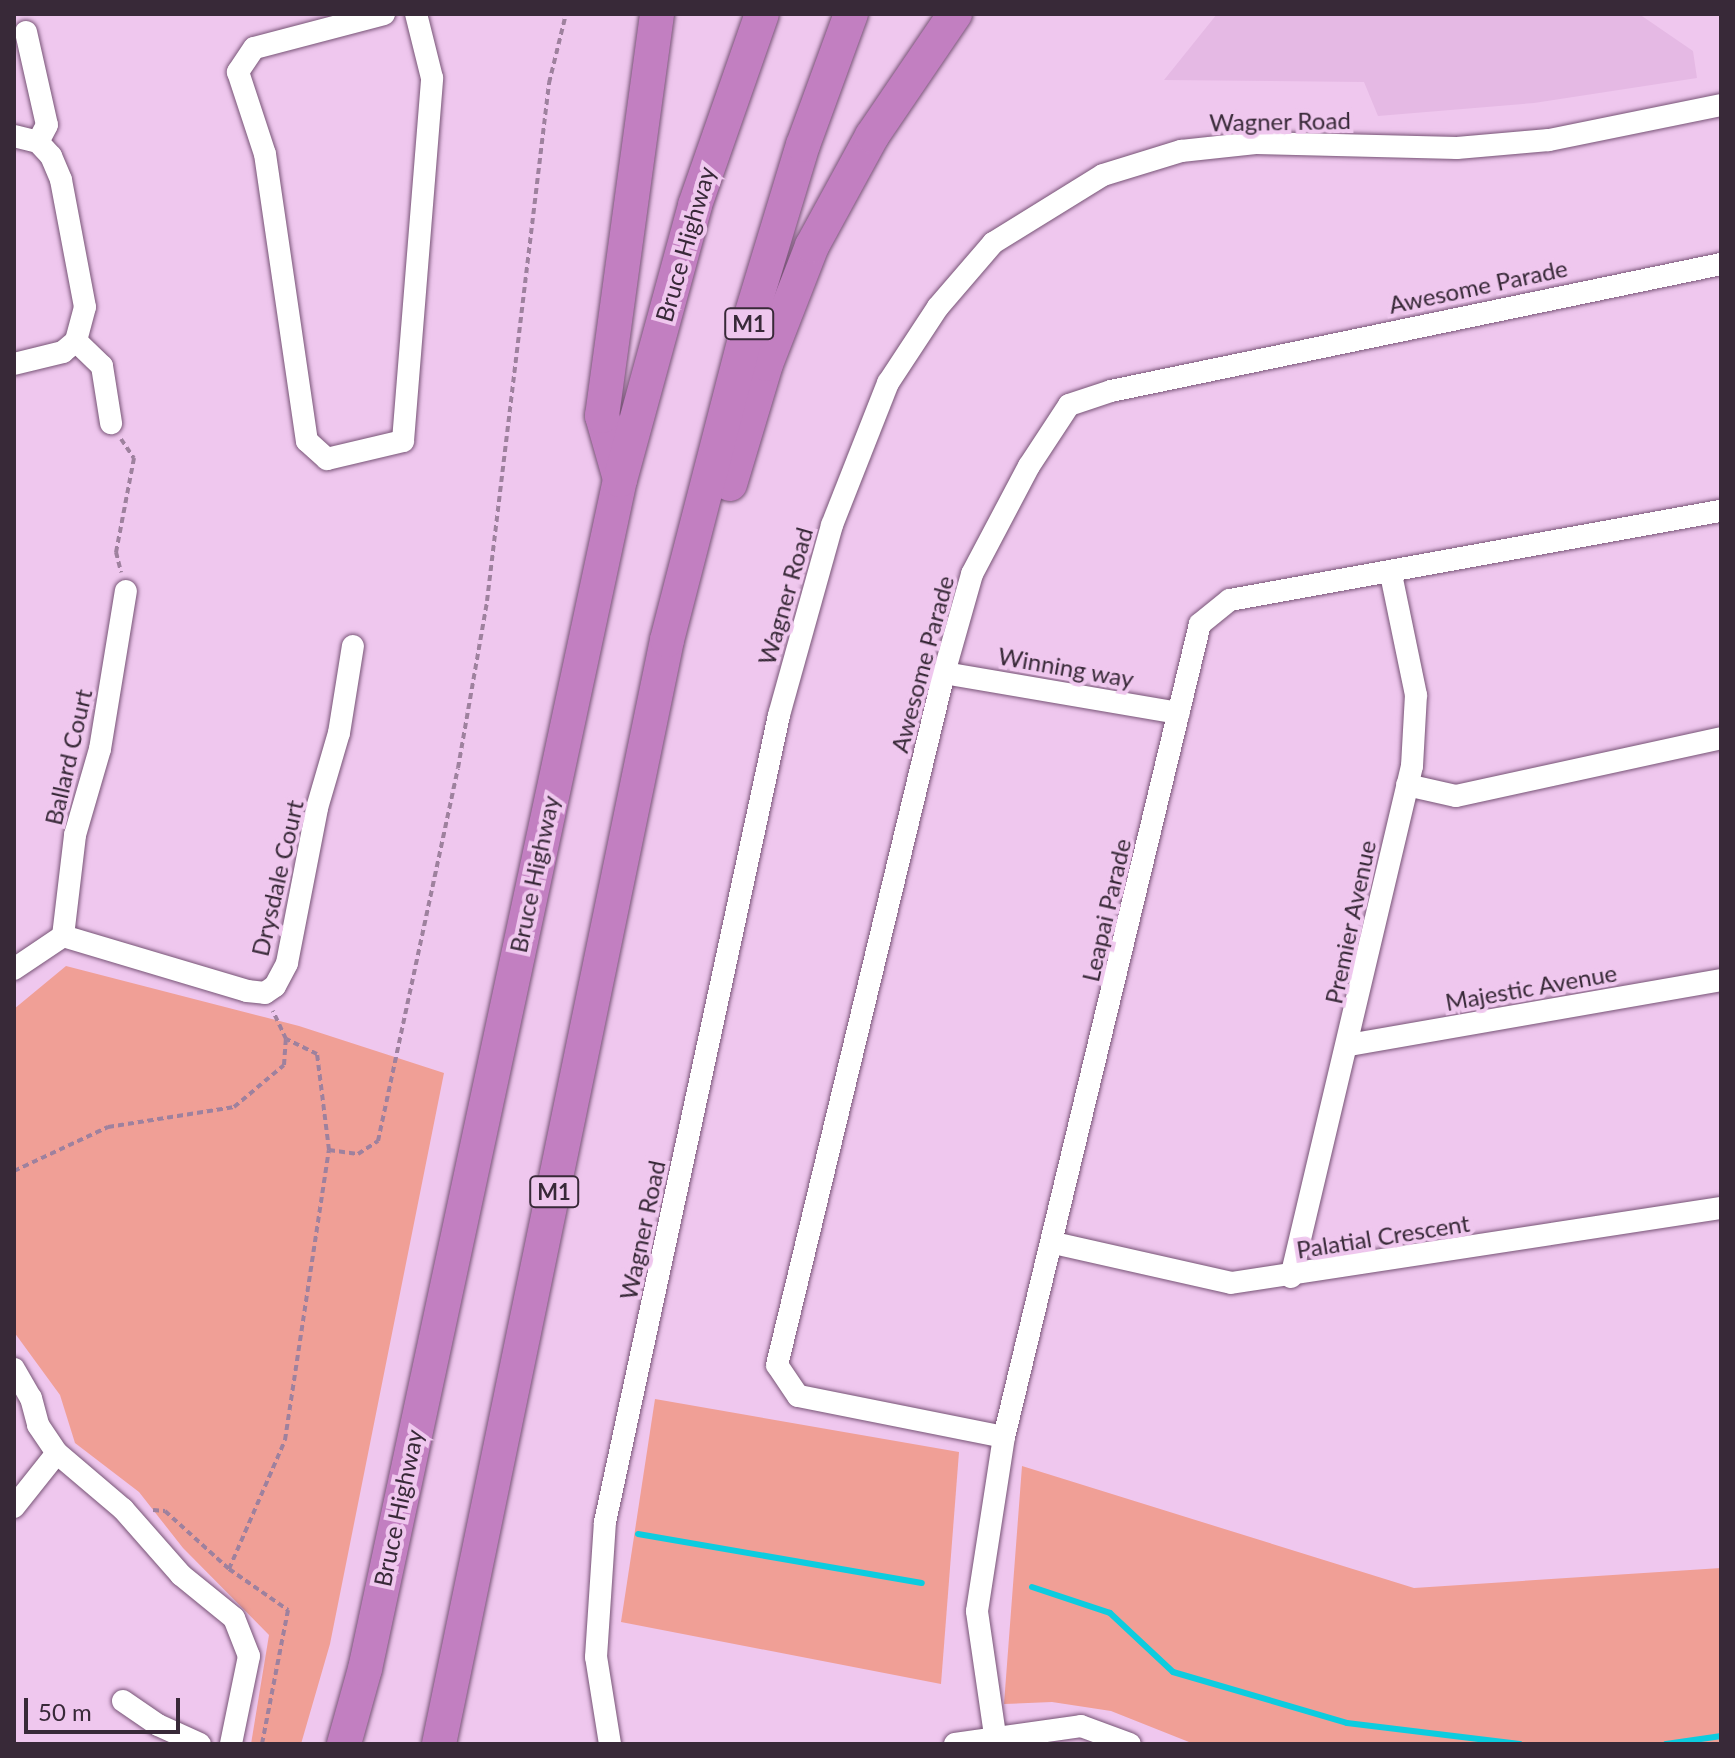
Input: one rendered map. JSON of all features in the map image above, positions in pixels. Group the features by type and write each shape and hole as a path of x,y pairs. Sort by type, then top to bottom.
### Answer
{"highway":[{"path":"620,480 602,416 657,14"},
{"name":"Bruce Highway","path":"344,1744 365,1669 620,480 695,205 762,14"},
{"name":"M1","path":"439,1744 667,640 750,319 803,145 851,14"},
{"path":"667,640 698,575 766,364 812,246 872,136 955,14"}],"street":[{"path":"384,14 254,48 238,72 265,154 307,441 327,459 403,441 432,78 416,14"},
{"path":"26,32 47,125 38,142"},
{"name":"Wagner Road","path":"610,1744 596,1657 605,1522 779,715 832,525 888,383 938,307 993,243 1103,175 1181,151 1256,143 1457,148 1549,140 1721,105"},
{"path":"14,136 38,142 51,156 61,180 85,307 76,341 63,352 14,364"},
{"name":"Awesome Parade","path":"1004,1437 798,1396 777,1365 944,673 972,574 1029,466 1069,405 1127,388 1721,264"},
{"path":"76,341 102,366 111,423"},
{"name":"Leapai Parade","path":"995,1735 977,1611 1004,1437 1054,1243 1200,624 1230,600 1391,574 1721,511"},
{"name":"Premier Avenue","path":"1291,1277 1349,1045 1407,785 1416,695 1391,574"},
{"name":"Ballard Court","path":"63,936 75,835 100,749 126,591"},
{"name":"Drysdale Court","path":"63,936 265,993 275,986 287,963 317,808 339,733 353,646"},
{"name":"Winning way","path":"944,673 1179,713"},
{"path":"1407,785 1456,796 1721,738"},
{"path":"14,969 63,936"},
{"name":"Majestic Avenue","path":"1349,1045 1721,980"},
{"name":"Palatial Crescent","path":"1054,1243 1231,1283 1291,1277 1721,1208"},
{"path":"14,1369 31,1398 38,1425 57,1453 123,1509 181,1575 234,1618 245,1638 247,1681 231,1744"},
{"path":"14,1507 57,1453"},
{"path":"123,1701 158,1725 200,1744"},
{"path":"955,1744 995,1735 1081,1726 1130,1744"}],"path":[{"path":"329,1150 358,1154 378,1141 458,768 487,601 549,83 566,14"},
{"path":"111,423 134,458 116,552 126,591"},
{"path":"14,1171 108,1127 234,1107 284,1065 286,1039 265,993"},
{"path":"123,1509 165,1511 229,1569 285,1440 329,1150 317,1054 286,1039"}],"shaded area":[{"path":"1217,14 1639,14 1693,51 1697,78 1534,103 1378,116 1364,82 1164,80"},
{"path":"66,966 299,1026 444,1073 330,1644 301,1744 251,1744 269,1635 183,1548 139,1492 75,1443 60,1395 14,1332 14,1009"},
{"path":"655,1399 959,1452 941,1684 621,1622"},
{"path":"1022,1466 1414,1588 1721,1568 1721,1744 1194,1744 1111,1711 1052,1702 1004,1704"}],"waterway":[{"path":"638,1534 922,1583"},
{"path":"1032,1587 1110,1613 1173,1672 1347,1723 1520,1744"},
{"path":"1666,1744 1721,1736"}]}
